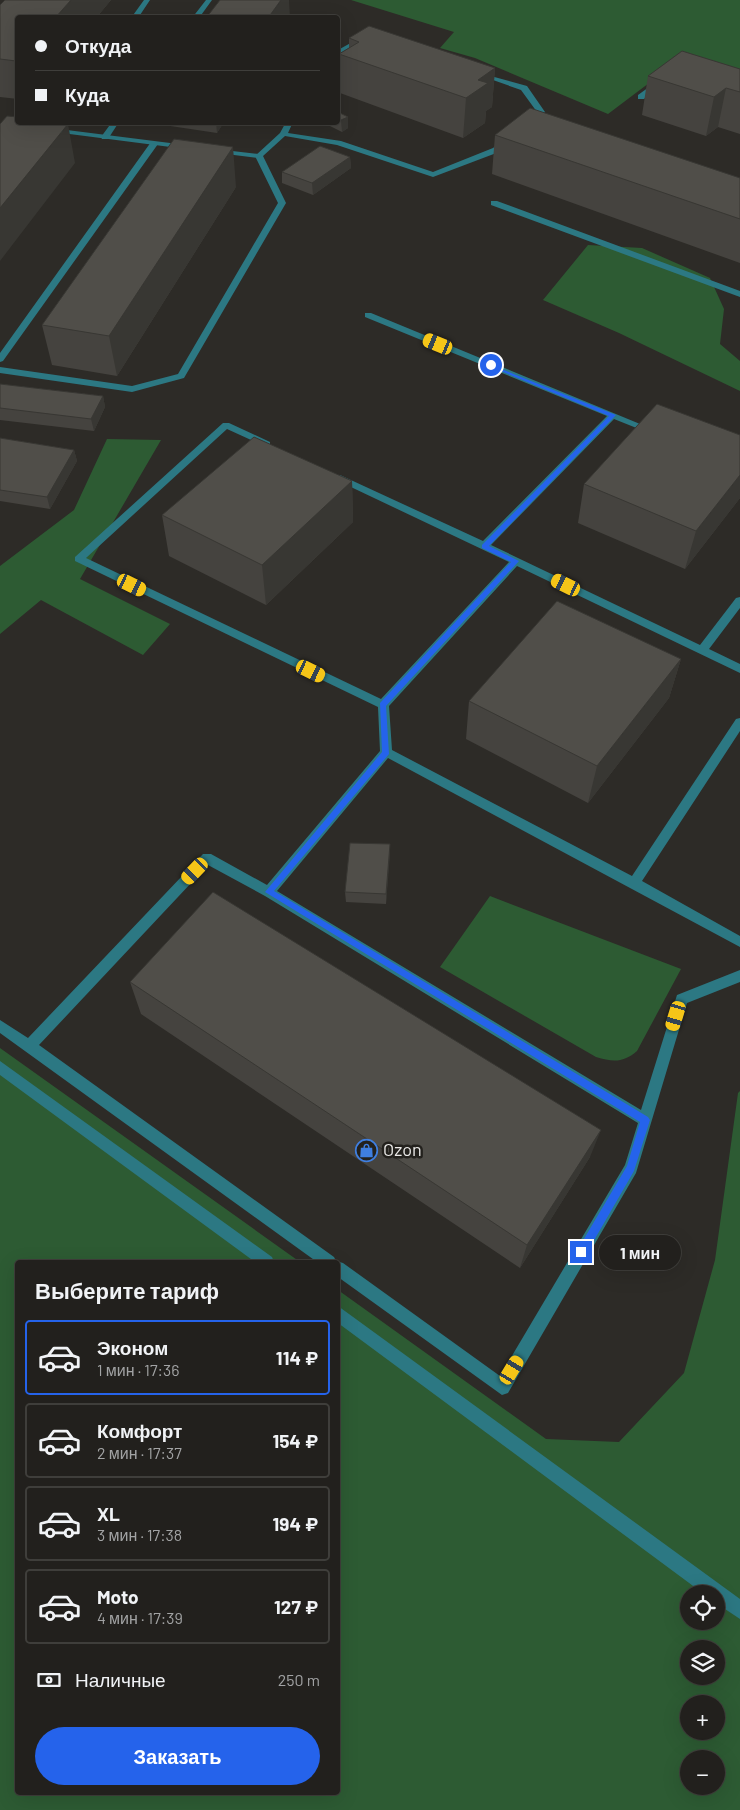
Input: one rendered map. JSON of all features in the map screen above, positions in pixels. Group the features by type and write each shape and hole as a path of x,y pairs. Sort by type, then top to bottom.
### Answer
{"street":[{"path":"136,15 147,0"},
{"path":"197,15 208,0"},
{"path":"340,52 358,41 367,41"},
{"path":"284,134 338,143 433,175 496,150 541,112 524,88 468,70"},
{"path":"641,97 666,77"},
{"path":"50,125 47,130 192,148"},
{"path":"105,137 114,125"},
{"path":"211,150 259,156 284,134 288,125"},
{"path":"0,359 154,144"},
{"path":"0,370 132,390 181,376 282,203 259,156"},
{"path":"494,203 740,294"},
{"path":"368,315 658,434"},
{"path":"484,546 613,415"},
{"path":"280,450 226,425 79,559 383,705"},
{"path":"324,471 740,668"},
{"path":"269,892 386,752 383,705 516,561"},
{"path":"702,650 740,601"},
{"path":"634,883 740,722"},
{"path":"386,752 634,883 740,942"},
{"path":"29,1046 207,858 269,892 645,1120"},
{"path":"340,1269 502,1387 631,1168 682,999 740,976"},
{"path":"0,1026 326,1260"},
{"path":"0,1067 264,1260"},
{"path":"340,1315 740,1610"}],"green space":[{"path":"351,0 740,0 740,75 665,71 608,114 475,58 440,48 454,32"},
{"path":"588,245 642,248 710,278 724,309 720,344 740,361 740,391 619,333 543,300"},
{"path":"107,439 161,440 80,579 170,624 143,655 41,600 0,634 0,566 74,510"},
{"path":"490,896 681,969 637,1051 627,1058 618,1060 596,1057 440,967"},
{"path":"0,1048 297,1260 15,1260 15,1795 340,1795 340,1291 546,1439 619,1442 684,1373 715,1260 738,1093 740,1091 740,1810 0,1810"}],"building":[{"path":"5,0 71,0 58,15 15,15 15,61 0,59 0,5"},
{"path":"220,0 281,0 270,15 208,15"},
{"path":"369,26 495,68 478,80 488,83 466,98 340,54 359,42 349,38"},
{"path":"682,51 740,69 740,92 726,88 714,97 648,76"},
{"path":"530,108 740,178 740,219 495,135"},
{"path":"340,113 348,117 341,120"},
{"path":"7,116 15,117 15,125 67,125 0,208 0,124"},
{"path":"174,139 233,147 109,336 42,325"},
{"path":"320,146 350,157 312,183 282,172"},
{"path":"0,384 103,396 91,419 0,408"},
{"path":"657,404 740,435 740,475 696,531 584,484"},
{"path":"254,437 352,481 262,565 162,515"},
{"path":"0,438 74,450 47,497 0,490"},
{"path":"557,601 681,659 597,766 469,701"},
{"path":"350,843 390,844 386,894 345,892"},
{"path":"213,892 601,1130 527,1245 130,982"}],"place":[{"name":"Ozon","path":"367,1150"}],"route":[{"path":"491,365 613,415 484,546 516,561 383,705 386,752 269,892 645,1120 631,1168 581,1252"}]}
